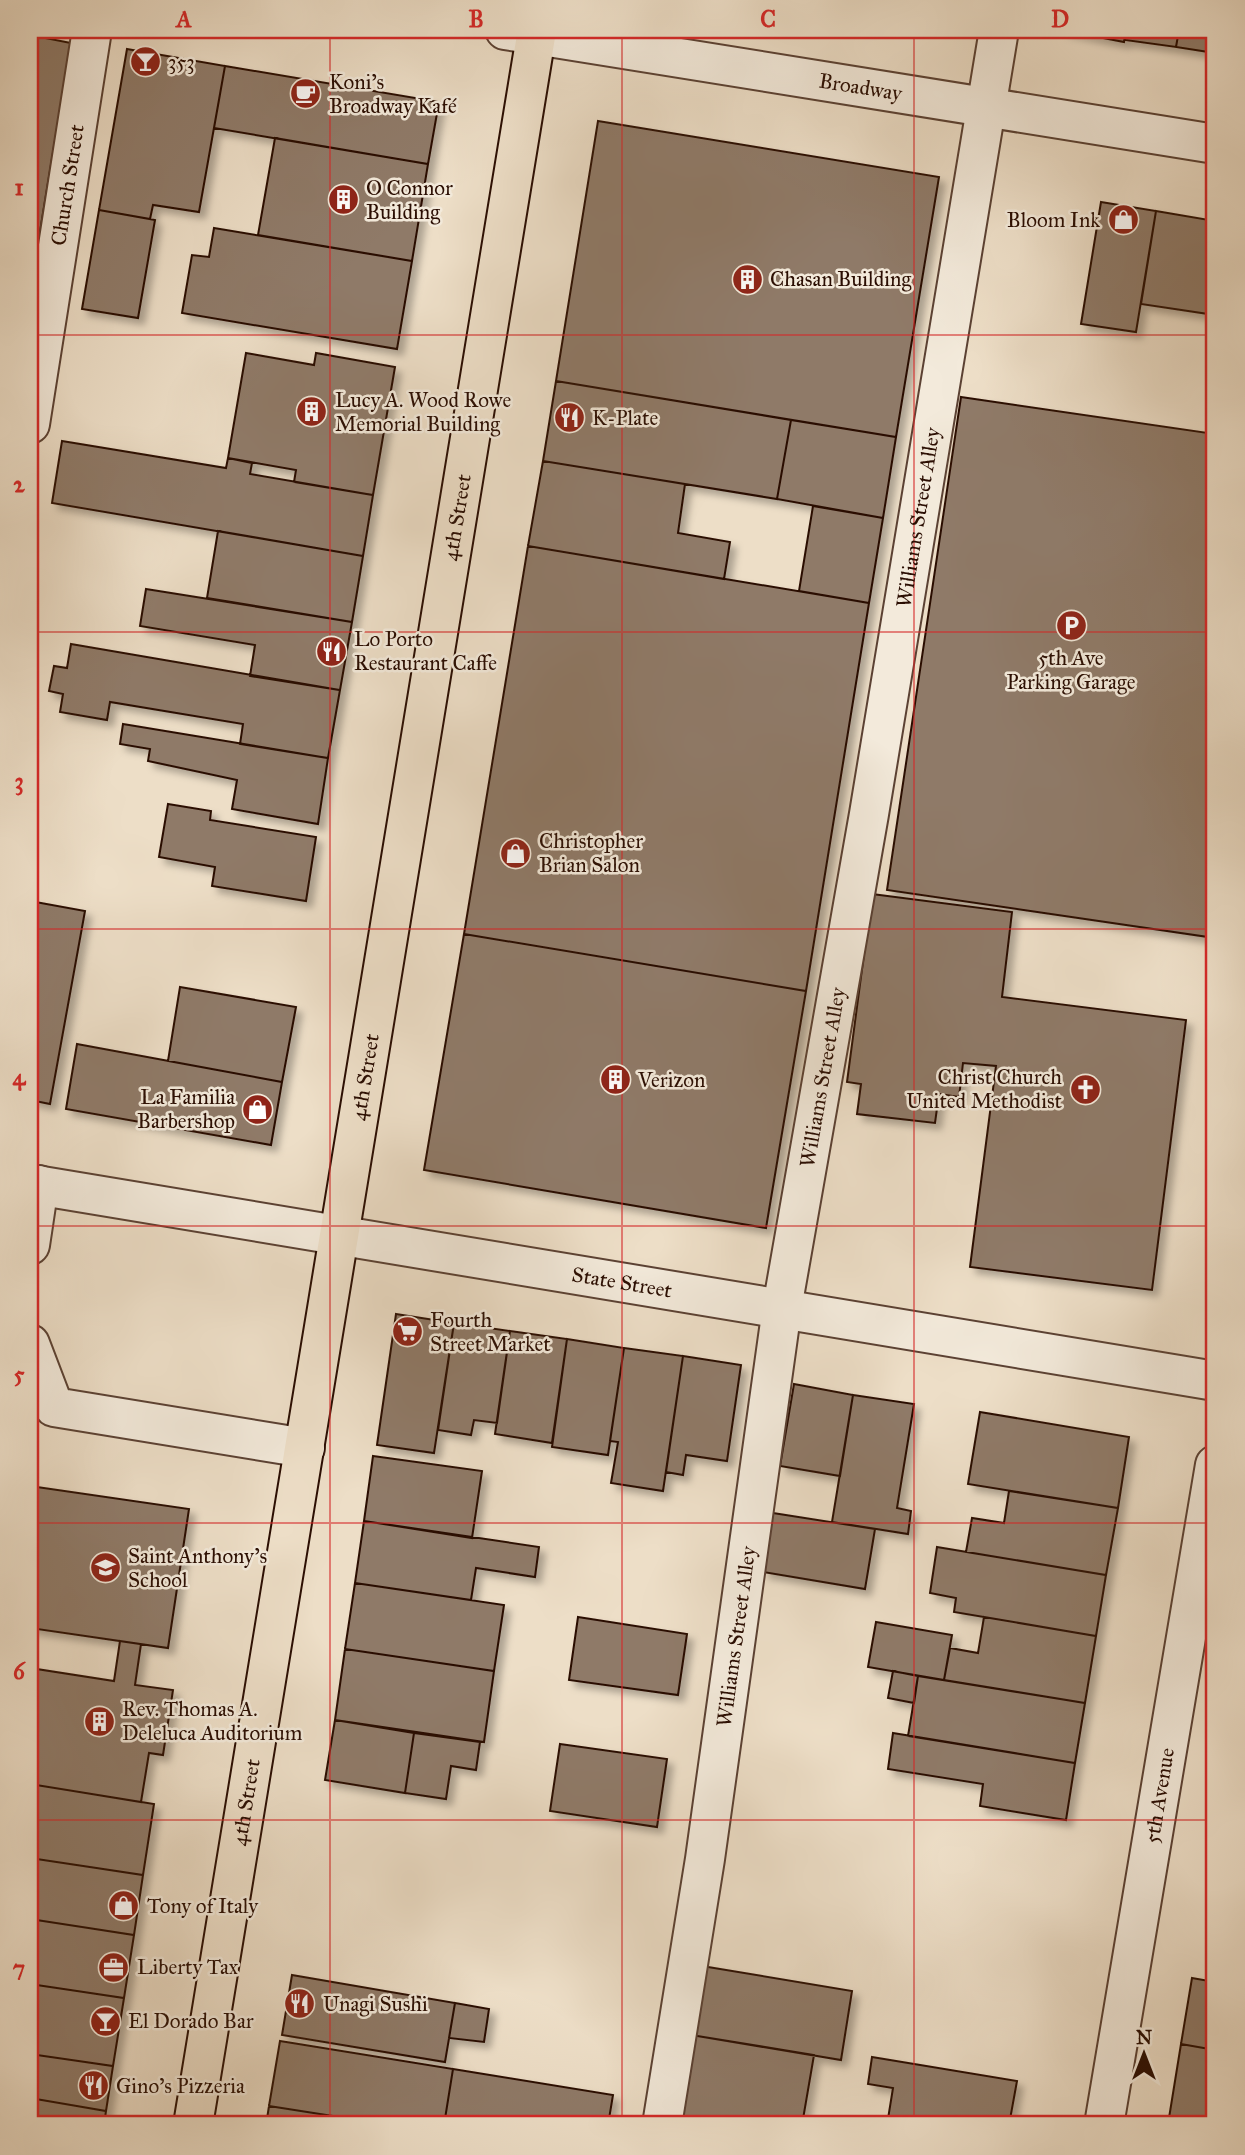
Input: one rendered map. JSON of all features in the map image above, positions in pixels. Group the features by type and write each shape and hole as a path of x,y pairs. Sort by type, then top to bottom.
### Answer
{"main road":[{"name":"4th Street","path":"192,2125 340,1235 526,31"}],"street":[{"name":"Church Street","path":"30,424 92,30"},
{"name":"Williams Street Alley","path":"662,2125 705,1859 782,1308 884,816 999,30"},
{"name":"Broadway","path":"526,31 1215,144"},
{"name":"State Street","path":"34,1185 1215,1381"},
{"path":"30,1245 34,1185"},
{"path":"30,1345 54,1407 305,1448"},
{"name":"5th Avenue","path":"1104,2125 1215,1465"}],"building":[{"path":"1062,30 1126,30 1124,42"},
{"path":"1126,30 1179,30 1176,47 1125,40"},
{"path":"1179,30 1215,30 1215,53 1176,47"},
{"path":"30,35 71,43 35,262 30,261"},
{"path":"127,49 225,66 199,212 153,205 150,219 99,210"},
{"path":"225,66 439,102 428,164 214,128"},
{"name":"Chasan Building","path":"598,121 939,177 896,437 556,381"},
{"name":"O Connor Building","path":"275,138 428,164 412,261 258,235"},
{"path":"1101,202 1156,211 1136,332 1081,324"},
{"path":"99,210 155,220 138,318 82,309"},
{"path":"1156,211 1215,221 1215,315 1141,304"},
{"path":"214,228 412,261 397,349 182,313 192,255 209,257"},
{"name":"Lucy A. Wood Rowe Memorial Building","path":"246,353 314,365 316,353 395,367 373,495 294,482 296,470 228,458"},
{"path":"556,381 791,420 777,499 543,461"},
{"name":"5th Ave Parking Garage","path":"961,397 1215,434 1215,938 887,890"},
{"path":"791,420 896,437 883,518 777,499"},
{"path":"62,441 226,468 228,458 252,463 250,474 373,495 363,556 52,503"},
{"path":"543,461 685,484 678,533 730,542 724,579 528,546"},
{"path":"813,506 883,518 869,603 799,591"},
{"path":"218,531 363,556 352,622 207,598"},
{"path":"528,546 869,603 806,991 464,934"},
{"path":"146,589 352,622 340,690 250,676 255,645 140,626"},
{"path":"71,644 340,690 328,758 240,744 243,724 110,702 107,720 60,712 63,694 49,691 54,666 67,668"},
{"path":"123,724 328,758 318,824 232,809 237,780 148,761 150,749 120,744"},
{"path":"168,804 211,811 210,820 316,837 306,901 212,886 215,867 159,857"},
{"name":"Christ Church United Methodist","path":"872,894 1012,912 1002,997 1186,1020 1152,1290 970,1267 996,1066 963,1063 959,1097 939,1094 935,1123 857,1114 861,1084 847,1082"},
{"path":"30,901 85,911 50,1104 30,1100"},
{"name":"Verizon","path":"464,934 806,991 766,1228 424,1170"},
{"path":"180,987 296,1007 282,1082 168,1061"},
{"path":"77,1044 282,1082 271,1145 66,1109"},
{"path":"396,1314 454,1323 434,1453 377,1445"},
{"path":"454,1323 510,1331 497,1423 474,1420 471,1435 438,1430"},
{"path":"510,1331 567,1339 552,1443 495,1434"},
{"path":"567,1339 624,1348 608,1455 552,1447"},
{"path":"624,1348 683,1356 663,1491 611,1483 618,1442 610,1441"},
{"path":"683,1356 741,1365 727,1461 686,1455 683,1475 666,1472"},
{"path":"794,1384 853,1395 840,1476 780,1466"},
{"path":"853,1395 914,1404 897,1508 911,1511 908,1534 832,1522"},
{"path":"980,1412 1129,1437 1118,1508 968,1484"},
{"path":"373,1456 482,1471 472,1538 364,1521"},
{"name":"Saint Anthony's School","path":"30,1486 189,1509 168,1648 30,1628"},
{"path":"1009,1491 1118,1508 1106,1575 966,1552 972,1518 1004,1523"},
{"path":"773,1513 875,1529 865,1589 763,1572"},
{"path":"364,1521 539,1547 535,1577 476,1568 471,1600 355,1583"},
{"path":"937,1547 1106,1575 1096,1636 954,1612 956,1598 930,1593"},
{"path":"355,1583 504,1605 494,1671 345,1649"},
{"path":"578,1617 687,1634 678,1695 569,1680"},
{"path":"984,1617 1096,1636 1085,1703 944,1680 950,1648 978,1653"},
{"path":"876,1622 952,1635 944,1680 868,1667"},
{"name":"Rev. Thomas A. Deleluca Auditorium","path":"120,1641 141,1644 135,1685 173,1690 163,1755 149,1753 141,1802 30,1784 30,1668 114,1681"},
{"path":"345,1649 494,1671 484,1742 335,1720"},
{"path":"893,1671 918,1676 914,1703 888,1698"},
{"path":"918,1676 1085,1703 1075,1763 908,1736"},
{"path":"335,1720 414,1733 405,1793 325,1780"},
{"path":"414,1733 480,1742 476,1770 451,1766 446,1799 405,1793"},
{"path":"893,1733 1075,1763 1066,1820 980,1806 983,1784 888,1769"},
{"path":"560,1744 667,1759 657,1827 550,1811"},
{"path":"30,1784 154,1804 143,1875 30,1858"},
{"path":"30,1858 143,1875 134,1935 30,1919"},
{"path":"30,1919 134,1935 124,1998 30,1984"},
{"path":"696,1965 852,1991 841,2060 685,2034"},
{"path":"292,1975 455,2003 445,2062 282,2035"},
{"path":"1192,1978 1215,1982 1215,2050 1181,2044"},
{"path":"30,1984 124,1998 113,2066 30,2054"},
{"path":"455,2003 489,2009 484,2042 449,2038"},
{"path":"685,2034 814,2055 802,2125 669,2125"},
{"path":"280,2041 453,2069 444,2125 390,2125 269,2106"},
{"path":"1181,2044 1215,2050 1215,2125 1169,2118"},
{"path":"30,2054 113,2066 106,2111 30,2098"},
{"path":"872,2057 1017,2081 1009,2125 887,2125 893,2088 868,2084"},
{"path":"453,2069 613,2095 608,2125 444,2125"},
{"path":"30,2098 106,2111 104,2125 30,2125"},
{"path":"269,2106 390,2125 266,2125"}],"place":[{"name":"353","path":"145,62"},
{"name":"Koni's Broadway Kafé","path":"306,94"},
{"name":"O Connor Building","path":"343,200"},
{"name":"Bloom Ink","path":"1123,220"},
{"name":"Chasan Building","path":"747,279"},
{"name":"Lucy A. Wood Rowe Memorial Building","path":"312,412"},
{"name":"K-Plate","path":"569,418"},
{"name":"5th Ave Parking Garage","path":"1071,626"},
{"name":"Lo Porto Restaurant Caffe","path":"331,651"},
{"name":"Christopher Brian Salon","path":"516,853"},
{"name":"Verizon","path":"615,1080"},
{"name":"Christ Church United Methodist","path":"1085,1089"},
{"name":"La Familia Barbershop","path":"258,1109"},
{"name":"Fourth Street Market","path":"407,1332"},
{"name":"Saint Anthony's School","path":"105,1568"},
{"name":"Rev. Thomas A. Deleluca Auditorium","path":"99,1721"},
{"name":"Tony of Italy","path":"124,1906"},
{"name":"Liberty Tax","path":"114,1967"},
{"name":"Unagi Sushi","path":"300,2004"},
{"name":"El Dorado Bar","path":"105,2021"},
{"name":"Gino's Pizzeria","path":"93,2086"}]}
